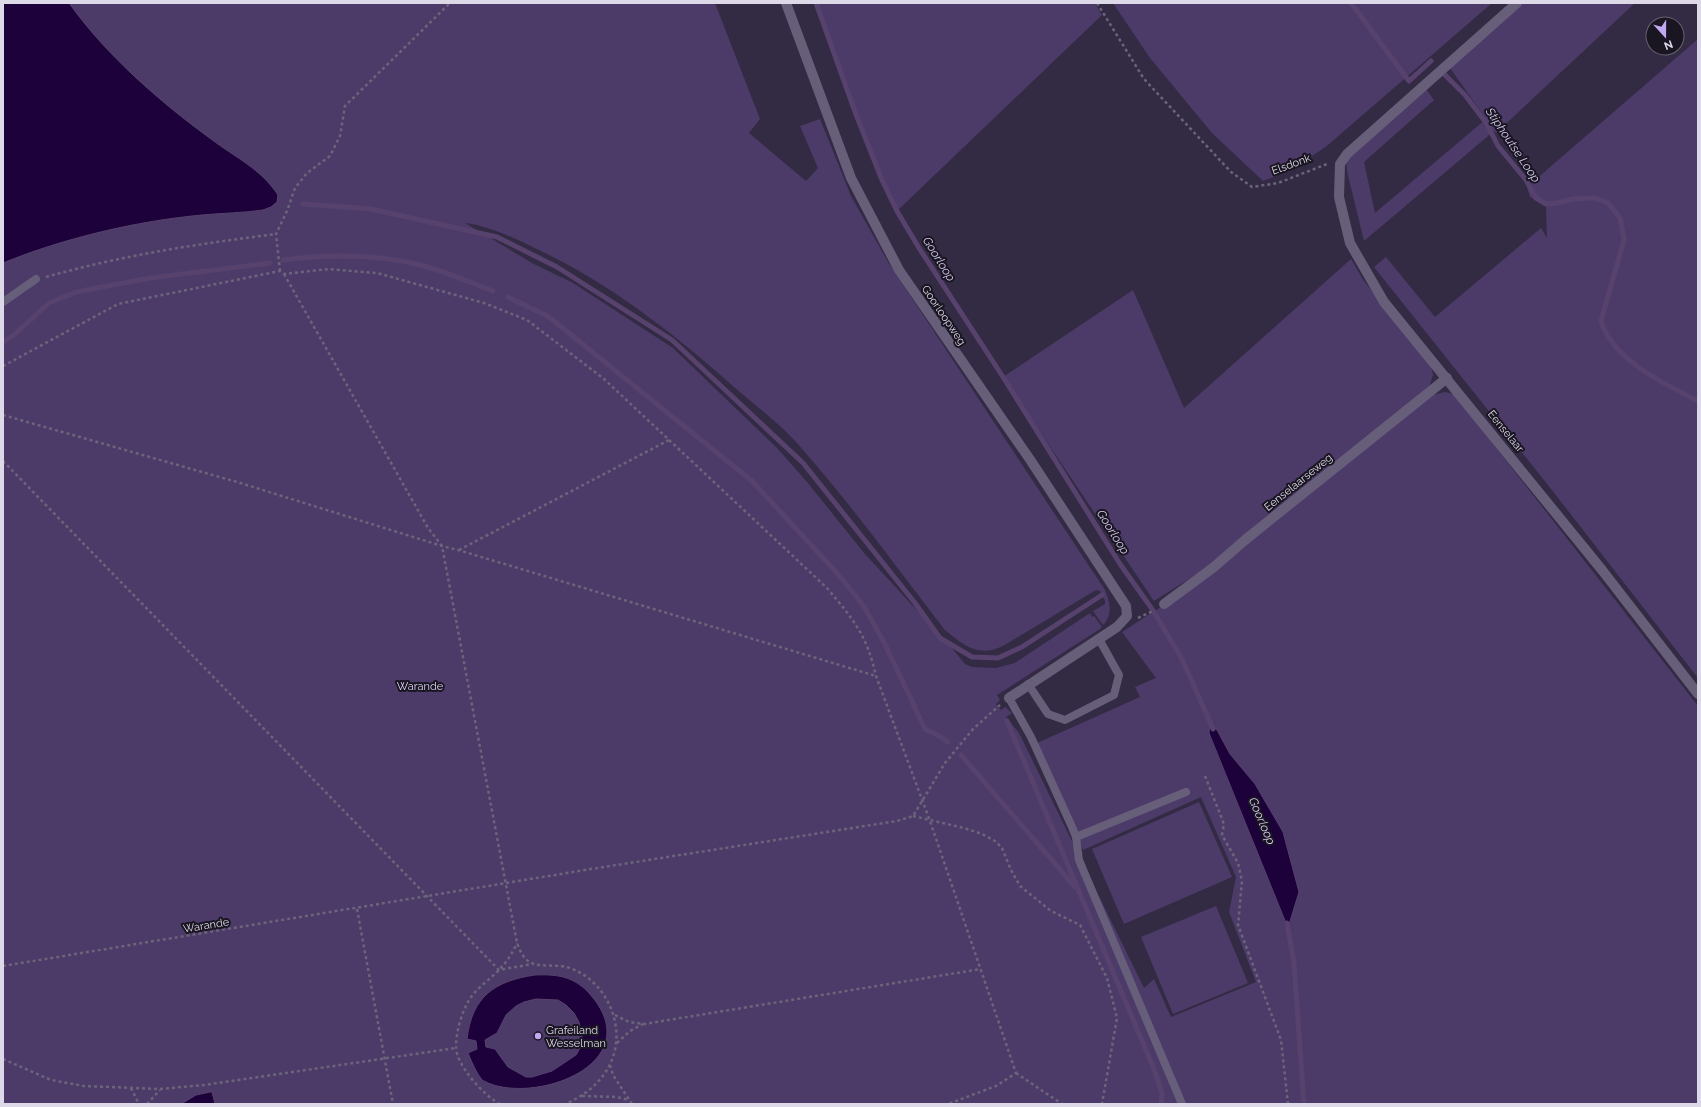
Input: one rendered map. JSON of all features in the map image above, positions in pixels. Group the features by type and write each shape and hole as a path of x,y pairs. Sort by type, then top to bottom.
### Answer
{"street":[{"name":"Goorloopweg","path":"786,3 851,178 899,270 1031,461 1126,606 1127,616 1117,627 1099,639"},
{"path":"1340,164 1353,149 1517,3"},
{"name":"Eenselaar","path":"1340,164 1339,197 1350,243 1384,302 1602,570 1698,694"},
{"name":"Eenselaarseweg","path":"1164,604 1214,567 1447,378"},
{"path":"1009,698 1028,684 1099,639"}],"lane":[{"path":"3,302 36,279"},
{"path":"1028,684 1048,714 1066,720 1114,695 1119,675 1099,639"},
{"path":"1009,698 1031,737 1076,837 1079,860 1182,1104"},
{"path":"1076,837 1186,792"}],"path":[{"path":"450,3 345,106 340,136 330,156 308,173 294,188 287,211 276,234 280,271 284,274 428,528 442,546 517,943 522,955 533,964"},
{"name":"Elsdonk","path":"1097,3 1144,79 1231,172 1252,187 1278,183 1327,164 1340,164"},
{"path":"36,279 97,262 184,246 276,234"},
{"path":"284,274 329,269 377,273 484,303 527,320 604,379 827,588 856,623 871,653 876,676 930,821 1016,1073 1062,1104"},
{"path":"3,366 118,304 280,271"},
{"path":"3,415 237,482 442,546 876,676"},
{"path":"458,550 669,440"},
{"path":"3,461 499,970"},
{"path":"1009,698 973,729 934,779 913,816 964,828 982,834 995,841 1002,848 1011,870 1020,886 1051,911 1080,925 1107,978 1117,1018 1102,1104"},
{"path":"1206,776 1224,824 1222,835 1238,863 1242,881 1238,925 1281,1040 1288,1104"},
{"name":"Warande","path":"3,966 357,909 506,883 897,821 913,816"},
{"path":"357,909 393,1104"},
{"path":"500,1104 490,1099 479,1088 465,1069 456,1048 459,1028 468,1001 499,970 512,954 517,943"},
{"path":"499,970 523,964 570,968 589,979 605,997 615,1015 617,1030 616,1044 610,1065 599,1081 582,1096 565,1104"},
{"path":"615,1015 629,1022 644,1024 981,969"},
{"path":"616,1044 630,1031 644,1024"},
{"path":"3,1059 51,1080 84,1086 160,1089 204,1085 456,1048"},
{"path":"610,1065 613,1075 632,1104"},
{"path":"948,1104 996,1086 1016,1073"},
{"path":"131,1088 139,1104"},
{"path":"147,1104 160,1089"},
{"path":"582,1096 617,1097 629,1100"},
{"path":"572,1104 574,1100"}],"green space":[{"name":"Warande","path":"3,3 715,3 760,119 749,133 806,181 818,168 800,126 820,119 851,196 888,262 1105,590 1110,608 1108,617 1103,625 1093,611 1105,604 1100,591 1096,590 1003,646 986,651 964,645 944,629 857,516 795,441 770,417 692,351 649,317 579,271 534,247 511,237 487,228 465,223 532,263 573,283 673,348 778,449 807,482 865,554 965,664 972,667 996,668 1015,663 1090,613 1092,617 1094,616 1102,627 1100,629 997,695 1000,700 996,704 1001,710 1005,707 1012,713 1006,717 1019,733 1144,988 1154,979 1171,1017 1256,982 1229,912 1236,877 1201,797 1083,850 1037,743 1140,697 1135,687 1156,678 1122,632 1215,572 1247,544 1433,395 1445,392 1454,394 1698,706 1698,1104 3,1104","holes":["1210,724 1217,730 1230,754 1255,784 1283,832 1299,892 1288,928 1209,734"]},
{"path":"816,3 1095,3 1102,15 897,211 874,160"},
{"path":"1113,3 1492,3 1328,145 1296,166 1263,181 1212,133 1150,58"},
{"path":"1520,3 1635,3 1496,133 1494,131 1364,241 1347,171 1346,158 1424,86 1434,100 1364,162 1375,213 1486,119 1448,65"},
{"path":"1698,39 1698,678 1555,494 1374,267 1386,257 1435,317 1541,228 1547,238 1546,206 1530,197 1527,187 1678,56 1685,56 1685,50"},
{"path":"1351,259 1364,281 1431,364 1433,375 1429,388 1211,565 1154,601 1003,377 1133,290 1184,408"},
{"path":"1199,802 1232,877 1124,924 1092,849"},
{"path":"1216,906 1248,983 1173,1014 1141,937"}],"water":[{"path":"3,3 69,3 100,41 135,77 172,109 220,146 255,170 278,195 277,202 271,207 263,210 202,215 127,226 76,238 3,263"},
{"path":"1210,723 1217,730 1230,754 1255,784 1283,832 1299,892 1288,928 1209,733"},
{"path":"535,975 560,976 574,981 588,992 594,999 606,1023 605,1044 594,1062 575,1075 551,1084 526,1088 502,1087 482,1080 468,1053 477,1049 476,1041 467,1039 474,1012 480,1002 497,987 521,978","holes":["536,999 558,1000 574,1013 579,1022 582,1035 581,1046 576,1055 552,1071 532,1077 526,1077 508,1067 495,1049 486,1047 485,1040 497,1033 506,1015 516,1006"]},
{"path":"212,1092 215,1104 181,1104 196,1095"}],"waterway":[{"name":"Goorloop","path":"816,3 855,112 882,180 897,211 1120,564 1152,609 1182,659 1213,729"},
{"path":"1351,3 1409,81 1431,61"},
{"name":"Stiphoutse Loop","path":"1444,74 1465,95 1487,124 1498,146 1526,180 1536,198 1546,204 1573,199 1594,198 1608,203 1620,218 1624,240 1601,321 1607,335 1628,359 1655,378 1698,401"},
{"path":"303,204 371,209 497,237 557,267 672,340 803,463 915,603 940,638 972,657 998,658 1022,647 1102,595"},
{"path":"283,260 336,256 389,259 433,268 493,291"},
{"path":"3,342 14,335 49,303 76,292 150,278 270,263"},
{"path":"508,297 549,317 752,481 836,572 863,605 884,642 925,729 948,742"},
{"path":"1007,721 1154,1069 1162,1093 1161,1104"},
{"path":"961,755 1075,887"},
{"name":"Goorloop","path":"1287,923 1294,963 1304,1104"}],"place":[{"name":"Grafeiland Wesselman","path":"538,1036"}]}
